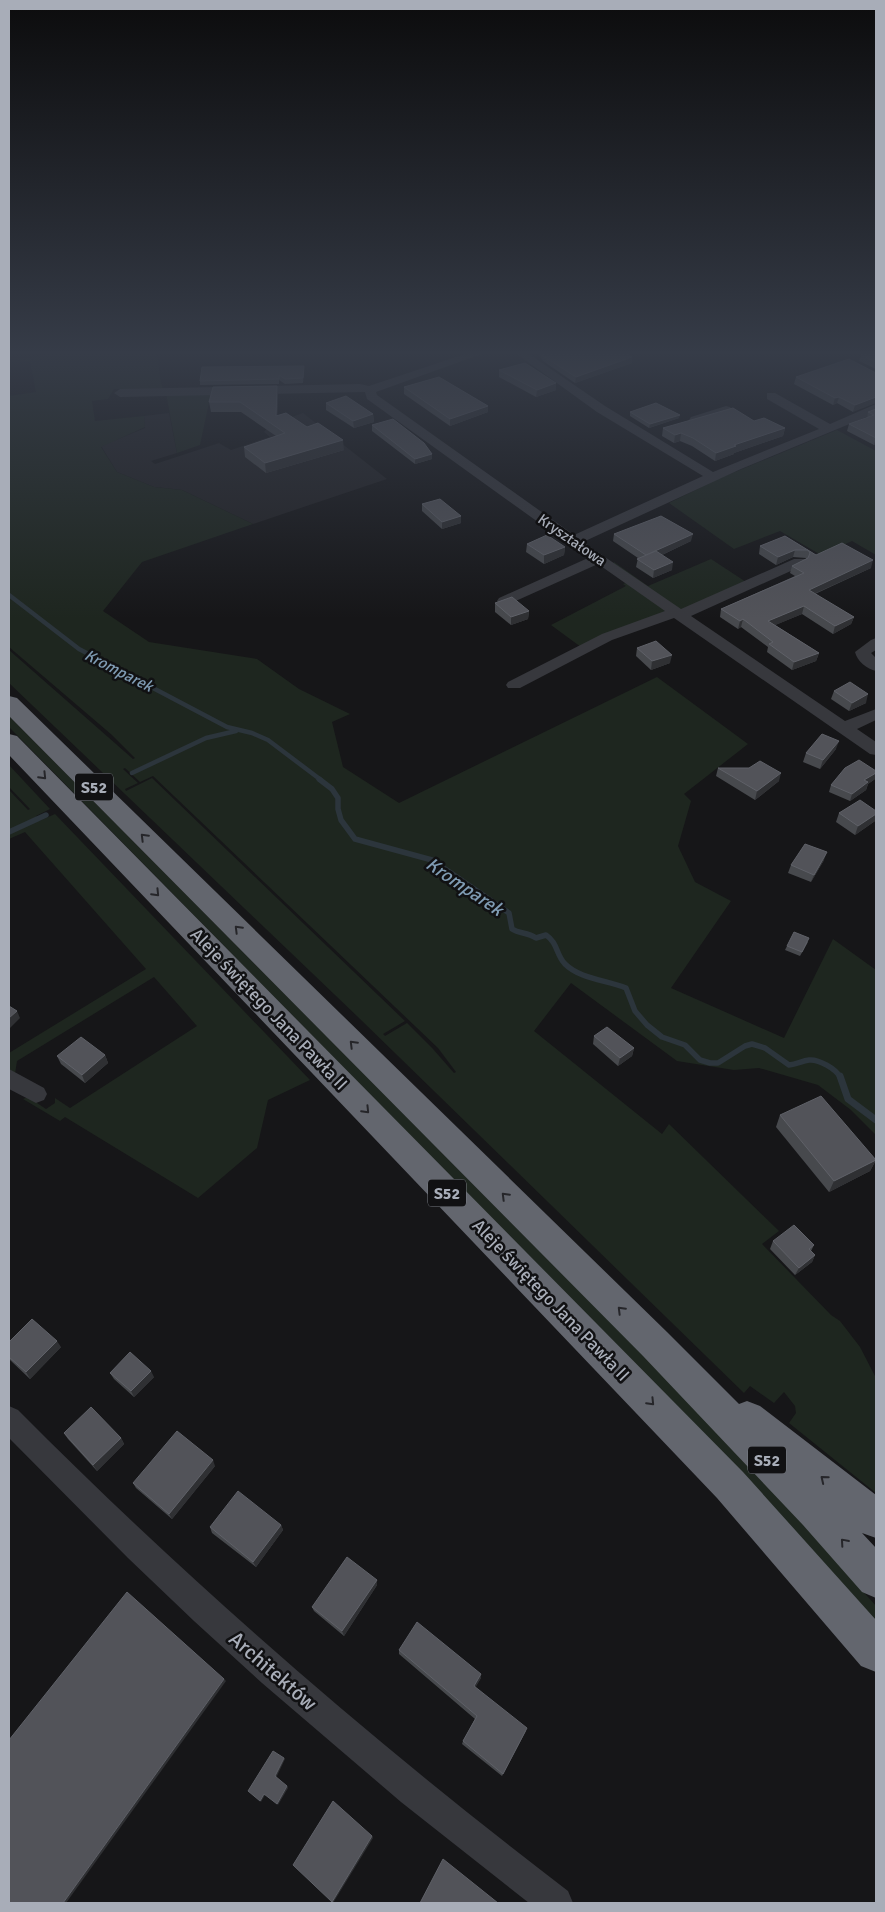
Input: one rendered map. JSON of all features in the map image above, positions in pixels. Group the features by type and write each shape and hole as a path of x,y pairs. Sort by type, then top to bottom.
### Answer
{"highway":[{"name":"Aleje świętego Jana Pawła II","path":"9,703 655,1344 817,1511 876,1578"},
{"name":"Aleje świętego Jana Pawła II","path":"9,741 723,1477 876,1651"},
{"path":"655,1344 732,1407 876,1519"}],"street":[{"name":"Kryształowa","path":"434,441 573,541 876,750"},
{"path":"655,441 713,477"},
{"path":"573,541 713,477 801,441"},
{"path":"504,601 598,558"},
{"path":"514,685 607,637 678,614 799,562"},
{"path":"876,643 863,652 868,661 876,666"},
{"path":"844,728 876,714"},
{"path":"9,1078 36,1094"},
{"name":"Architektów","path":"9,1419 89,1503 212,1618 350,1738 556,1903"}],"shaded area":[{"path":"9,441 114,441 101,447 117,472 154,487 182,490 253,524 142,562 103,611 149,642 257,659 299,689 350,714 332,722 343,767 399,803 657,677 748,744 684,794 691,801 678,846 695,882 731,901 671,988 784,1038 833,939 876,970 876,1135 851,1110 818,1085 759,1068 734,1070 677,1061 571,983 534,1031 662,1134 669,1124 779,1231 762,1244 831,1315 840,1321 860,1347 876,1378 876,1493 789,1423 796,1413 795,1406 784,1392 774,1403 750,1386 744,1393 358,1017 9,683 9,650 133,759 135,758 112,735 9,647","holes":["125,768 140,782 153,776 438,1048 456,1072 454,1073 407,1023 385,1036 383,1034 405,1021 152,778 126,791 125,789 138,783 123,769"]},
{"path":"113,441 175,441 177,453 151,461 155,464 219,443 231,450 257,441 339,441 387,479 253,524 182,490 154,487 117,472 101,446"},
{"path":"175,441 201,441 200,445 177,453"},
{"path":"810,441 858,441 876,451 876,555 852,541 821,555 780,531 734,549 669,503 718,479"},
{"path":"711,559 746,582 681,610 613,564 614,562 648,586"},
{"path":"626,583 667,611 581,647 551,625 626,586 623,584"},
{"path":"9,716 693,1406 781,1499 876,1606 876,1624 808,1547 646,1375 9,727"},
{"path":"9,765 50,809 36,816 39,821 55,814 310,1080 268,1100 257,1148 198,1198 65,1117 60,1121 23,1099 28,1097 46,1109 55,1103 55,1098 70,1108 197,1026 154,977 17,1061 15,1074 9,1070 9,1053 146,969 25,832 9,839 9,790 28,810 30,809 9,787"}],"building":[{"path":"261,441 339,441 265,463 244,447"},
{"path":"393,441 422,441 424,443 432,454 415,459"},
{"path":"698,441 745,441 734,445 736,446 716,453"},
{"path":"440,499 461,516 442,522 422,504"},
{"path":"661,516 693,534 646,555 614,534"},
{"path":"547,535 565,547 544,555 527,544"},
{"path":"785,536 808,550 795,550 778,557 760,546"},
{"path":"842,543 873,560 809,590 854,617 835,626 804,606 768,621 819,653 794,662 769,644 773,642 743,619 740,621 721,609 804,573 792,566 808,558 810,553 808,550 816,555"},
{"path":"656,551 673,562 654,570 637,559"},
{"path":"512,597 529,611 511,617 495,603"},
{"path":"656,641 672,655 652,661 637,648"},
{"path":"850,682 868,694 852,703 834,691"},
{"path":"822,734 839,741 823,760 806,753"},
{"path":"859,760 876,771 876,773 864,780 868,782 852,794 831,785 845,768"},
{"path":"760,761 781,773 757,791 718,768 749,768"},
{"path":"860,800 876,811 876,814 858,826 839,813"},
{"path":"805,844 827,852 814,875 791,865"},
{"path":"794,932 809,938 802,952 787,946"},
{"path":"9,1006 17,1011 9,1018"},
{"path":"607,1027 634,1048 620,1058 594,1036"},
{"path":"81,1037 105,1055 82,1075 57,1056"},
{"path":"821,1096 876,1160 834,1181 780,1115"},
{"path":"794,1225 814,1245 809,1249 815,1255 799,1268 773,1241"},
{"path":"32,1319 57,1341 26,1372 9,1357 9,1342"},
{"path":"130,1352 151,1371 131,1391 110,1373"},
{"path":"91,1407 121,1438 93,1465 64,1433"},
{"path":"177,1431 213,1460 169,1514 133,1483"},
{"path":"238,1491 281,1525 253,1562 210,1527"},
{"path":"347,1557 377,1580 342,1631 312,1607"},
{"path":"127,1592 224,1679 63,1903 9,1903 9,1740"},
{"path":"417,1622 481,1674 474,1686 527,1728 503,1774 463,1741 477,1716 399,1650"},
{"path":"273,1751 284,1758 275,1776 287,1786 277,1804 264,1794 260,1801 248,1791"},
{"path":"333,1801 372,1836 332,1902 293,1865"},
{"path":"443,1859 498,1903 420,1903"}],"waterway":[{"name":"Kromparek","path":"9,595 79,649 227,727 252,733 268,740 321,780"},
{"name":"Kromparek","path":"132,773 206,738 236,731"},
{"name":"Kromparek","path":"319,779 332,789 338,798 341,820 355,839 432,860 509,913 512,929 536,938 546,935 550,938 562,960 571,969 586,976 626,988 635,1011 647,1025 662,1037 685,1045 700,1060 718,1063 745,1046 752,1044 765,1048 789,1065 809,1060 822,1063 835,1071 840,1077"},
{"name":"Kromparek","path":"9,832 46,815"},
{"name":"Kromparek","path":"840,1076 848,1099 876,1120"}]}
